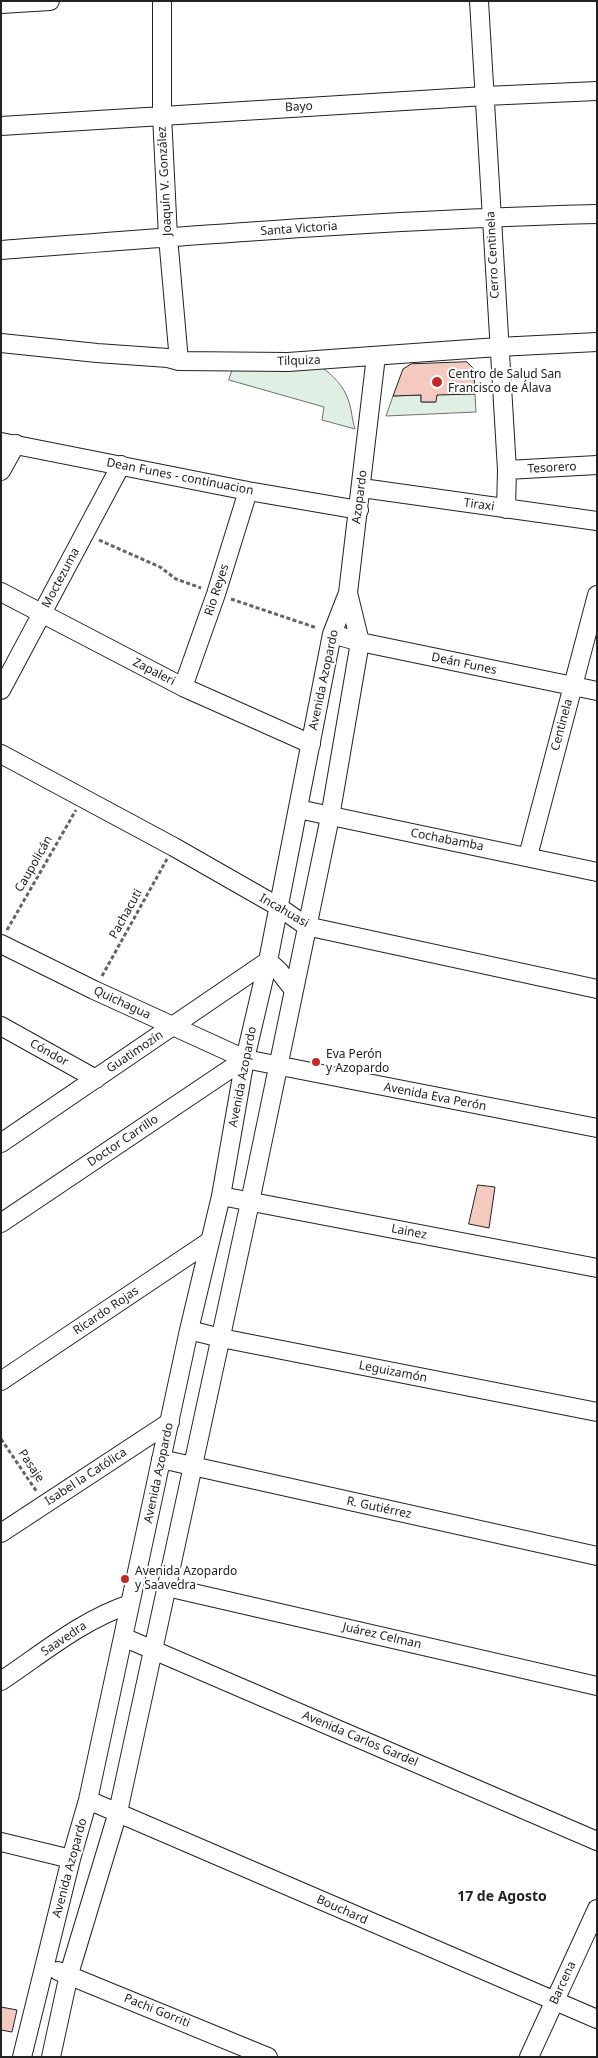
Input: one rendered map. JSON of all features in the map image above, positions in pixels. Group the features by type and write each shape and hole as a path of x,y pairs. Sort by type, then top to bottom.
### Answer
{"street":[{"path":"1,4 50,1"},
{"name":"Joaquín V. González","path":"162,1 162,115 168,237 178,361"},
{"name":"Cerro Centinela","path":"479,1 498,347 507,470 506,509"},
{"name":"Bayo","path":"1,126 484,96 597,91"},
{"name":"Santa Victoria","path":"1,250 491,216 597,214"},
{"name":"Tilquiza","path":"1,343 97,354 168,358 178,361 288,362 597,342"},
{"name":"Azopardo","path":"348,593 362,488 376,356"},
{"path":"1,471 9,443"},
{"name":"Dean Funes - continuacion","path":"9,443 248,491 359,510"},
{"name":"Moctezuma","path":"1,690 121,465"},
{"name":"Tesorero","path":"507,470 597,465"},
{"name":"Tiraxi","path":"362,488 597,521"},
{"name":"Rio Reyes","path":"183,687 216,594 248,491"},
{"name":"Zapaleri","path":"1,592 183,687 311,744"},
{"name":"Avenida Azopardo","path":"22,2057 71,1859 88,1800 189,1330 221,1196 245,1059 268,961 332,634 348,593"},
{"name":"Avenida Azopardo","path":"51,2057 69,1974 118,1812 250,1202 330,817 360,642 348,593"},
{"name":"Centinela","path":"528,856 597,595"},
{"name":"Deán Funes","path":"332,634 360,642 597,692"},
{"name":"Incahuasi","path":"1,754 174,847 278,907 306,926 597,990"},
{"name":"Cochabamba","path":"298,810 528,856 597,872"},
{"name":"Quichagua","path":"4,938 94,990 245,1059"},
{"path":"268,961 279,971 293,989"},
{"name":"Guatimozín","path":"1,1143 268,961"},
{"name":"Cóndor","path":"1,1026 96,1079"},
{"name":"Avenida Eva Perón","path":"245,1059 597,1128"},
{"name":"Doctor Carrillo","path":"1,1223 245,1059"},
{"name":"Lainez","path":"221,1196 597,1268"},
{"name":"Ricardo Rojas","path":"1,1381 210,1241"},
{"name":"Leguizamón","path":"189,1330 221,1338 597,1412"},
{"name":"Isabel la Católica","path":"1,1533 170,1422"},
{"name":"R. Gutiérrez","path":"162,1459 597,1556"},
{"name":"Juárez Celman","path":"167,1587 597,1686"},
{"name":"Saavedra","path":"1,1681 83,1625 107,1612 130,1604"},
{"name":"Avenida Carlos Gardel","path":"123,1637 597,1841"},
{"name":"Bouchard","path":"88,1800 416,1943 597,2019"},
{"path":"1,1842 71,1859"},
{"name":"Barcena","path":"529,2057 597,1909"},
{"name":"Pachi Gorriti","path":"44,1966 69,1974 268,2057"}],"path":[{"name":"Caupolicán","path":"4,938 83,797"},
{"name":"Pachacuti","path":"94,990 174,847"},
{"name":"Pasaje","path":"1,1438 45,1504"}],"green space":[{"path":"235,363 320,366 334,377 347,396 355,429 322,420 324,407 229,380"},
{"path":"475,394 476,412 386,416 393,396 421,395 421,402 435,402 437,395"}],"building":[{"name":"Centro de Salud San Francisco de Álava","path":"467,362 474,369 475,394 437,395 436,402 421,402 421,395 393,396 403,369 411,364"},
{"path":"478,1185 495,1187 489,1228 469,1224"},
{"path":"1,2007 17,2010 12,2032 1,2030"}],"place":[{"name":"Centro de Salud San Francisco de Álava","path":"437,382"},
{"name":"Eva Perón y Azopardo","path":"316,1062"},
{"name":"Avenida Azopardo y Saavedra","path":"125,1579"}],"district":[{"name":"17 de Agosto","path":"502,1897"}]}
